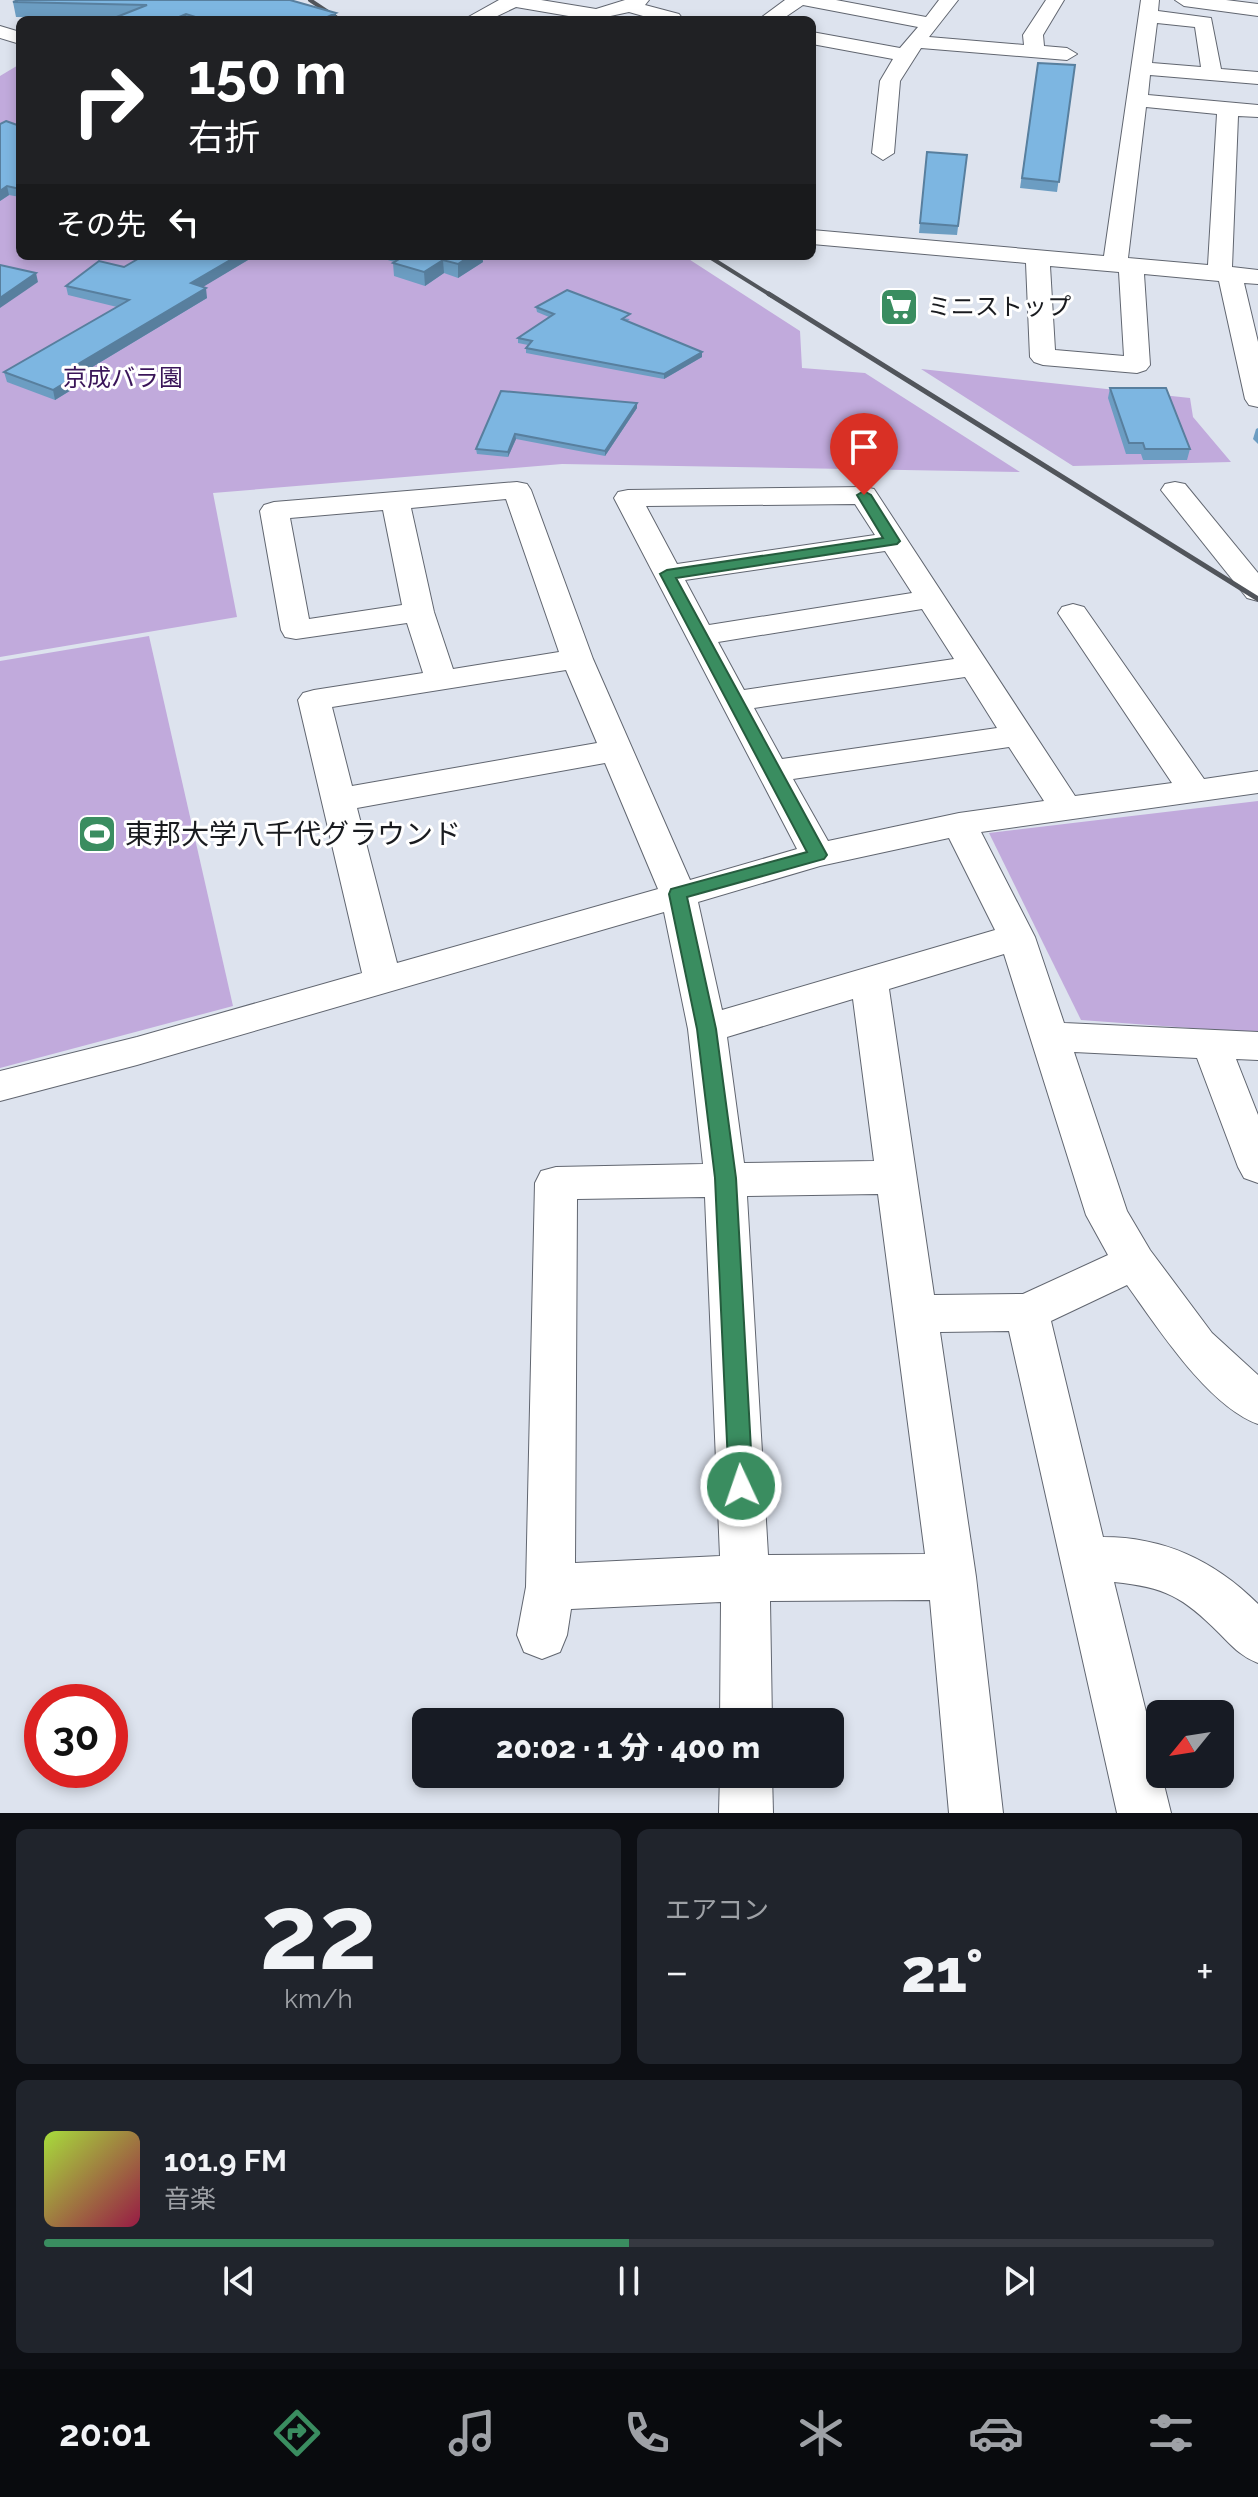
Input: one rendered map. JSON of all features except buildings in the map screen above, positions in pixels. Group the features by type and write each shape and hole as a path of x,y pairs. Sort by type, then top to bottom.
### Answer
{"street":[{"path":"508,0 569,10 624,10 660,16"},
{"path":"774,16 798,0"},
{"path":"806,0 929,23"},
{"path":"883,153 890,81 910,49 949,0"},
{"path":"1034,52 1033,35 1055,0"},
{"path":"1184,0 1227,3 1258,10"},
{"path":"482,16 514,1"},
{"path":"1038,257 1043,357 1137,365 1123,264 1135,100 1148,8 1204,22 1212,74"},
{"path":"556,16 569,10"},
{"path":"816,38 910,49 1067,54"},
{"path":"1140,68 1258,78"},
{"path":"1135,100 1258,111"},
{"path":"1228,109 1225,274 1252,348 1258,399"},
{"path":"816,237 1258,277"},
{"path":"419,612 296,630 274,511 517,490 577,659 678,894 707,1029 725,1178 745,1578 746,1708"},
{"path":"1175,490 1258,592"},
{"path":"818,855 628,498 864,495 1066,809"},
{"path":"395,501 419,612 441,680"},
{"path":"667,574 892,541"},
{"path":"699,636 929,599"},
{"path":"1073,613 1195,791"},
{"path":"382,978 314,700 577,659"},
{"path":"734,701 972,666"},
{"path":"772,771 1018,735"},
{"path":"338,800 616,750"},
{"path":"0,1086 137,1051 818,855 959,824 1258,782"},
{"path":"959,824 1017,937 1107,1215 1135,1262 1196,1346 1258,1404"},
{"path":"707,1029 1017,937"},
{"path":"869,981 952,1577 976,1813"},
{"path":"1048,1037 1258,1046"},
{"path":"1211,1044 1258,1167"},
{"path":"542,1635 550,1587 556,1183 895,1177"},
{"path":"915,1314 1027,1312 1135,1262"},
{"path":"1027,1312 1144,1813"},
{"path":"1083,1559 1128,1558 1181,1571 1220,1598 1258,1639"},
{"path":"550,1587 745,1578 952,1577"},
{"path":"746,1788 746,1813"}],"green space":[{"name":"京成バラ園","path":"16,66 16,260 690,260 800,331 802,368 865,373 1020,472 562,464 213,493 237,617 0,657 0,76"},
{"path":"921,369 1190,398 1193,417 1231,462 1073,466"},
{"name":"東邦大学八千代グラウンド","path":"149,636 233,1006 0,1068 0,661"},
{"path":"1258,801 1258,1033 1081,1020 989,833"}],"railway":[{"path":"310,0 334,16"},
{"path":"714,260 772,296"},
{"path":"769,294 1258,599"}],"place":[{"name":"ミニストップ","path":"899,307"},
{"name":"東邦大学八千代グラウンド","path":"97,834"}],"route":[{"path":"741,1486 725,1178 707,1029 678,894 818,855 667,574 892,541 864,495"}]}
